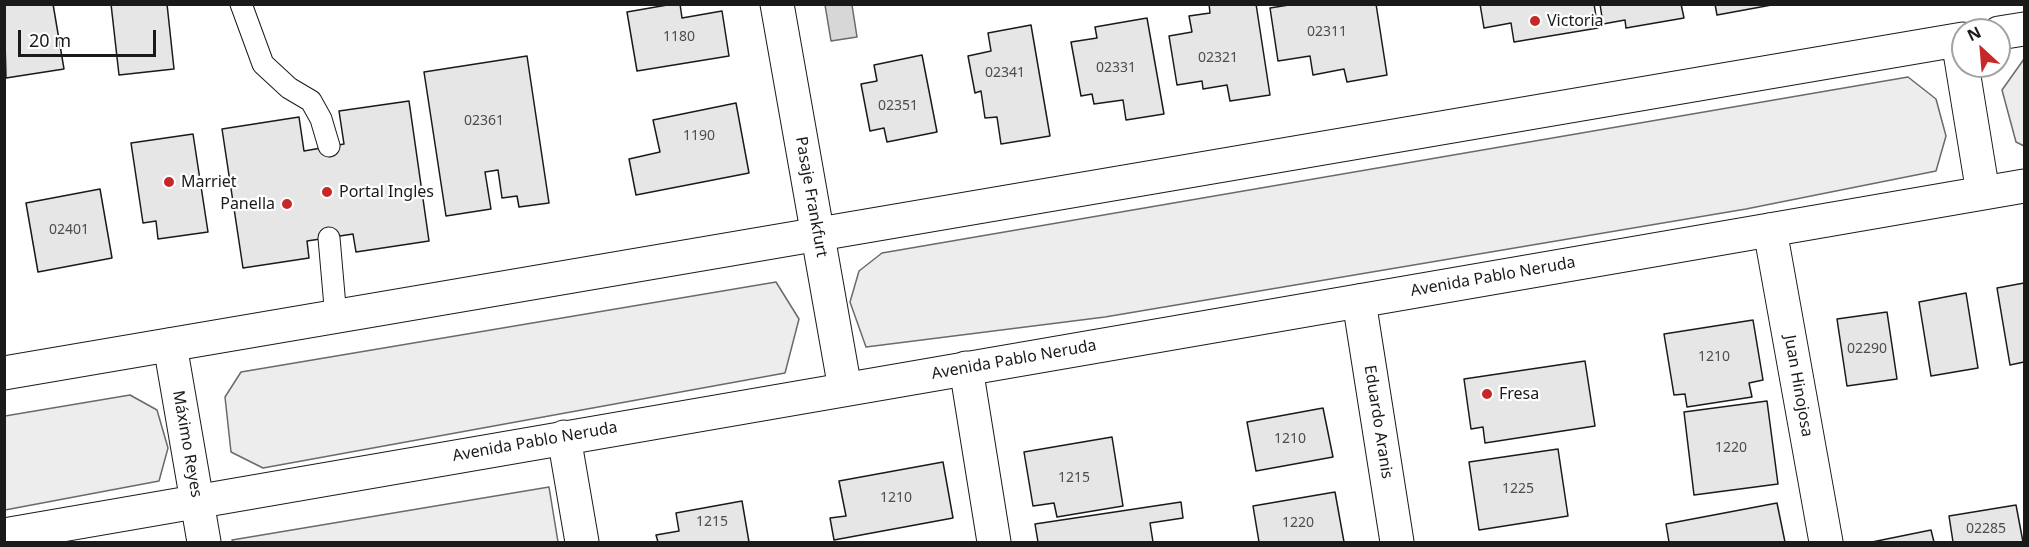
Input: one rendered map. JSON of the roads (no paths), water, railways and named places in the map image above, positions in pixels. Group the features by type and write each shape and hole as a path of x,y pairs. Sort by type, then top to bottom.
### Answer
{"street":[{"name":"Pasaje Frankfurt","path":"777,4 845,389"},
{"path":"4,373 1951,42"},
{"path":"1966,78 1983,193"},
{"name":"Avenida Pablo Neruda","path":"4,535 2025,186"},
{"name":"Juan Hinojosa","path":"1770,230 1826,543"},
{"name":"Eduardo Aranis","path":"1359,301 1397,543"},
{"name":"Máximo Reyes","path":"170,345 204,543"},
{"path":"966,368 994,543"},
{"path":"564,437 582,543"}],"lane":[{"path":"241,4 263,64 289,88 311,101 321,119 328,146"},
{"path":"329,238 336,318"}],"place":[{"name":"Victoria","path":"1535,21"},
{"name":"Marriet","path":"169,182"},
{"name":"Portal Ingles","path":"327,192"},
{"name":"Panella","path":"287,204"},
{"name":"Fresa","path":"1487,394"}]}
